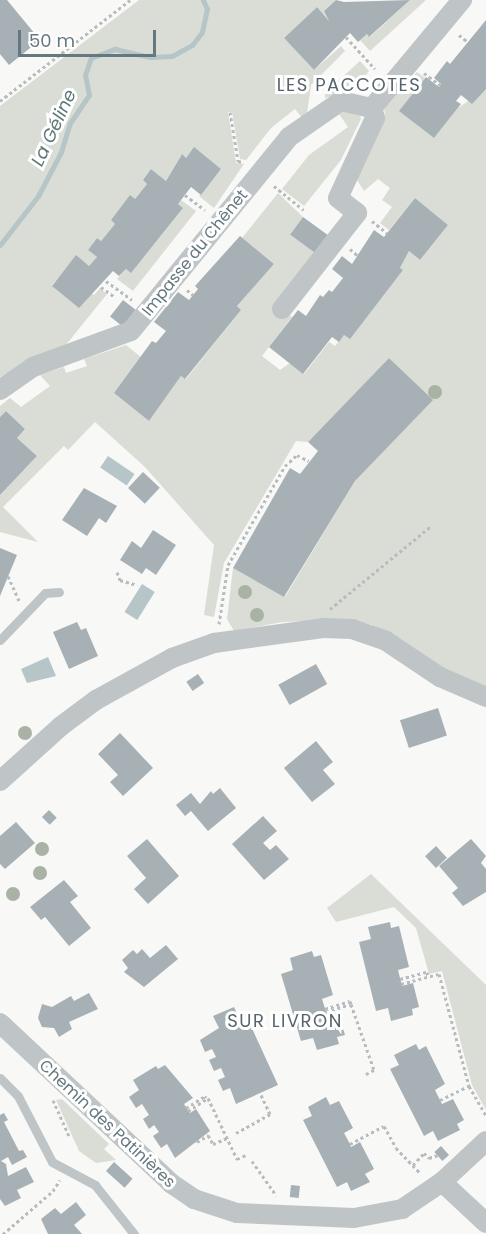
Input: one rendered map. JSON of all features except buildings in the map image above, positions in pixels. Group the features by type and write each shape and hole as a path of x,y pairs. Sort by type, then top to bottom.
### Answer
{"street":[{"path":"282,309 357,213 338,198 375,118 372,108 462,0"},
{"name":"Impasse du Chênet","path":"0,390 33,367 131,332 289,137 341,101 372,108"},
{"path":"0,781 96,700 172,658 214,643 319,628 367,633 450,683 486,697"},
{"name":"Chemin des Patinières","path":"0,1023 183,1193 237,1213 282,1216 382,1215 414,1205 434,1181 486,1141"},
{"path":"434,1181 486,1224"}],"lane":[{"path":"0,640 45,593 59,592"},
{"path":"0,1077 18,1096 49,1158 62,1171 95,1185 134,1234"}],"path":[{"path":"0,101 130,0"},
{"path":"346,37 375,69"},
{"path":"418,68 440,86"},
{"path":"230,112 238,161 245,162"},
{"path":"279,191 304,210"},
{"path":"185,195 210,214"},
{"path":"366,216 387,233"},
{"path":"106,281 133,301"},
{"path":"101,286 114,297"},
{"path":"214,643 228,565 285,466 297,455 309,461"},
{"path":"319,628 324,613 431,526"},
{"path":"117,572 120,580 136,585"},
{"path":"8,576 18,598"},
{"path":"400,982 439,974 469,1086 486,1116"},
{"path":"325,1011 351,1004 374,1070 363,1075"},
{"path":"440,1100 469,1086"},
{"path":"236,1133 270,1114 260,1093"},
{"path":"50,1094 69,1136"},
{"path":"187,1109 206,1098 237,1159 246,1155"},
{"path":"350,1144 384,1126 396,1148 434,1181"},
{"path":"196,1140 197,1142 208,1135 213,1144 227,1138"},
{"path":"413,1165 424,1153 429,1158 438,1155"},
{"path":"252,1161 263,1181 279,1198 282,1216"},
{"path":"3,1234 53,1191 62,1171"}],"shaded area":[{"path":"139,0 336,0 324,11 329,21 317,7 284,38 314,70 341,46 345,51 311,85 307,113 303,119 295,109 271,128 246,160 240,159 232,112 228,112 236,163 244,164 214,208 199,196 221,169 194,148 186,158 181,155 166,181 151,169 143,180 147,184 135,199 130,196 111,220 115,224 101,241 97,238 88,250 97,257 89,266 76,256 52,285 79,307 91,292 94,295 100,288 107,294 65,346 0,377 0,106"},
{"path":"410,0 426,0 370,51 360,40 367,34 370,37"},
{"path":"360,61 369,71 350,92 325,98 325,93"},
{"path":"417,72 425,78 400,111 434,138 458,108 486,89 486,688 462,680 370,624 335,620 283,622 234,631 227,619 233,568 285,597 355,481 432,400 389,358 308,442 296,441 224,563 214,617 204,615 214,545 145,467 95,422 68,450 64,446 3,507 38,542 0,532 0,495 37,456 17,438 25,429 6,411 0,417 0,406 10,398 21,407 50,386 40,375 64,367 66,373 87,366 84,359 126,345 142,358 114,393 149,421 181,376 186,379 241,310 237,306 274,264 242,238 278,193 303,217 290,235 315,253 277,305 292,317 262,356 280,370 290,363 304,374 329,342 335,346 344,335 350,338 403,270 400,268 409,251 420,260 448,225 415,198 389,230 380,223 392,207 382,200 390,188 378,179 364,191 357,180 361,160 385,114 384,107"},
{"path":"345,111 360,115 361,119 341,160 304,206 282,189 309,155 348,127 339,114"},
{"path":"181,200 196,211 133,291 117,279 126,269 131,272 155,243 183,208 178,204"},
{"path":"108,456 135,474 127,486 100,468"},
{"path":"142,584 155,592 137,620 125,612"},
{"path":"48,657 56,676 27,683 21,669"},
{"path":"371,874 486,985 486,1110 472,1085 442,971 429,974 416,928 394,907 336,922 327,908"},
{"path":"62,1099 109,1144 104,1149 116,1160 96,1163 79,1151 56,1100"}],"waterway":[{"name":"La Géline","path":"0,245 38,196 61,152 70,123 89,95 85,75 91,58 115,49 151,57 172,56 192,45 202,32 207,9 203,0"}],"district":[{"name":"LES PACCOTES","path":"349,85"},
{"name":"SUR LIVRON","path":"285,1021"}]}
